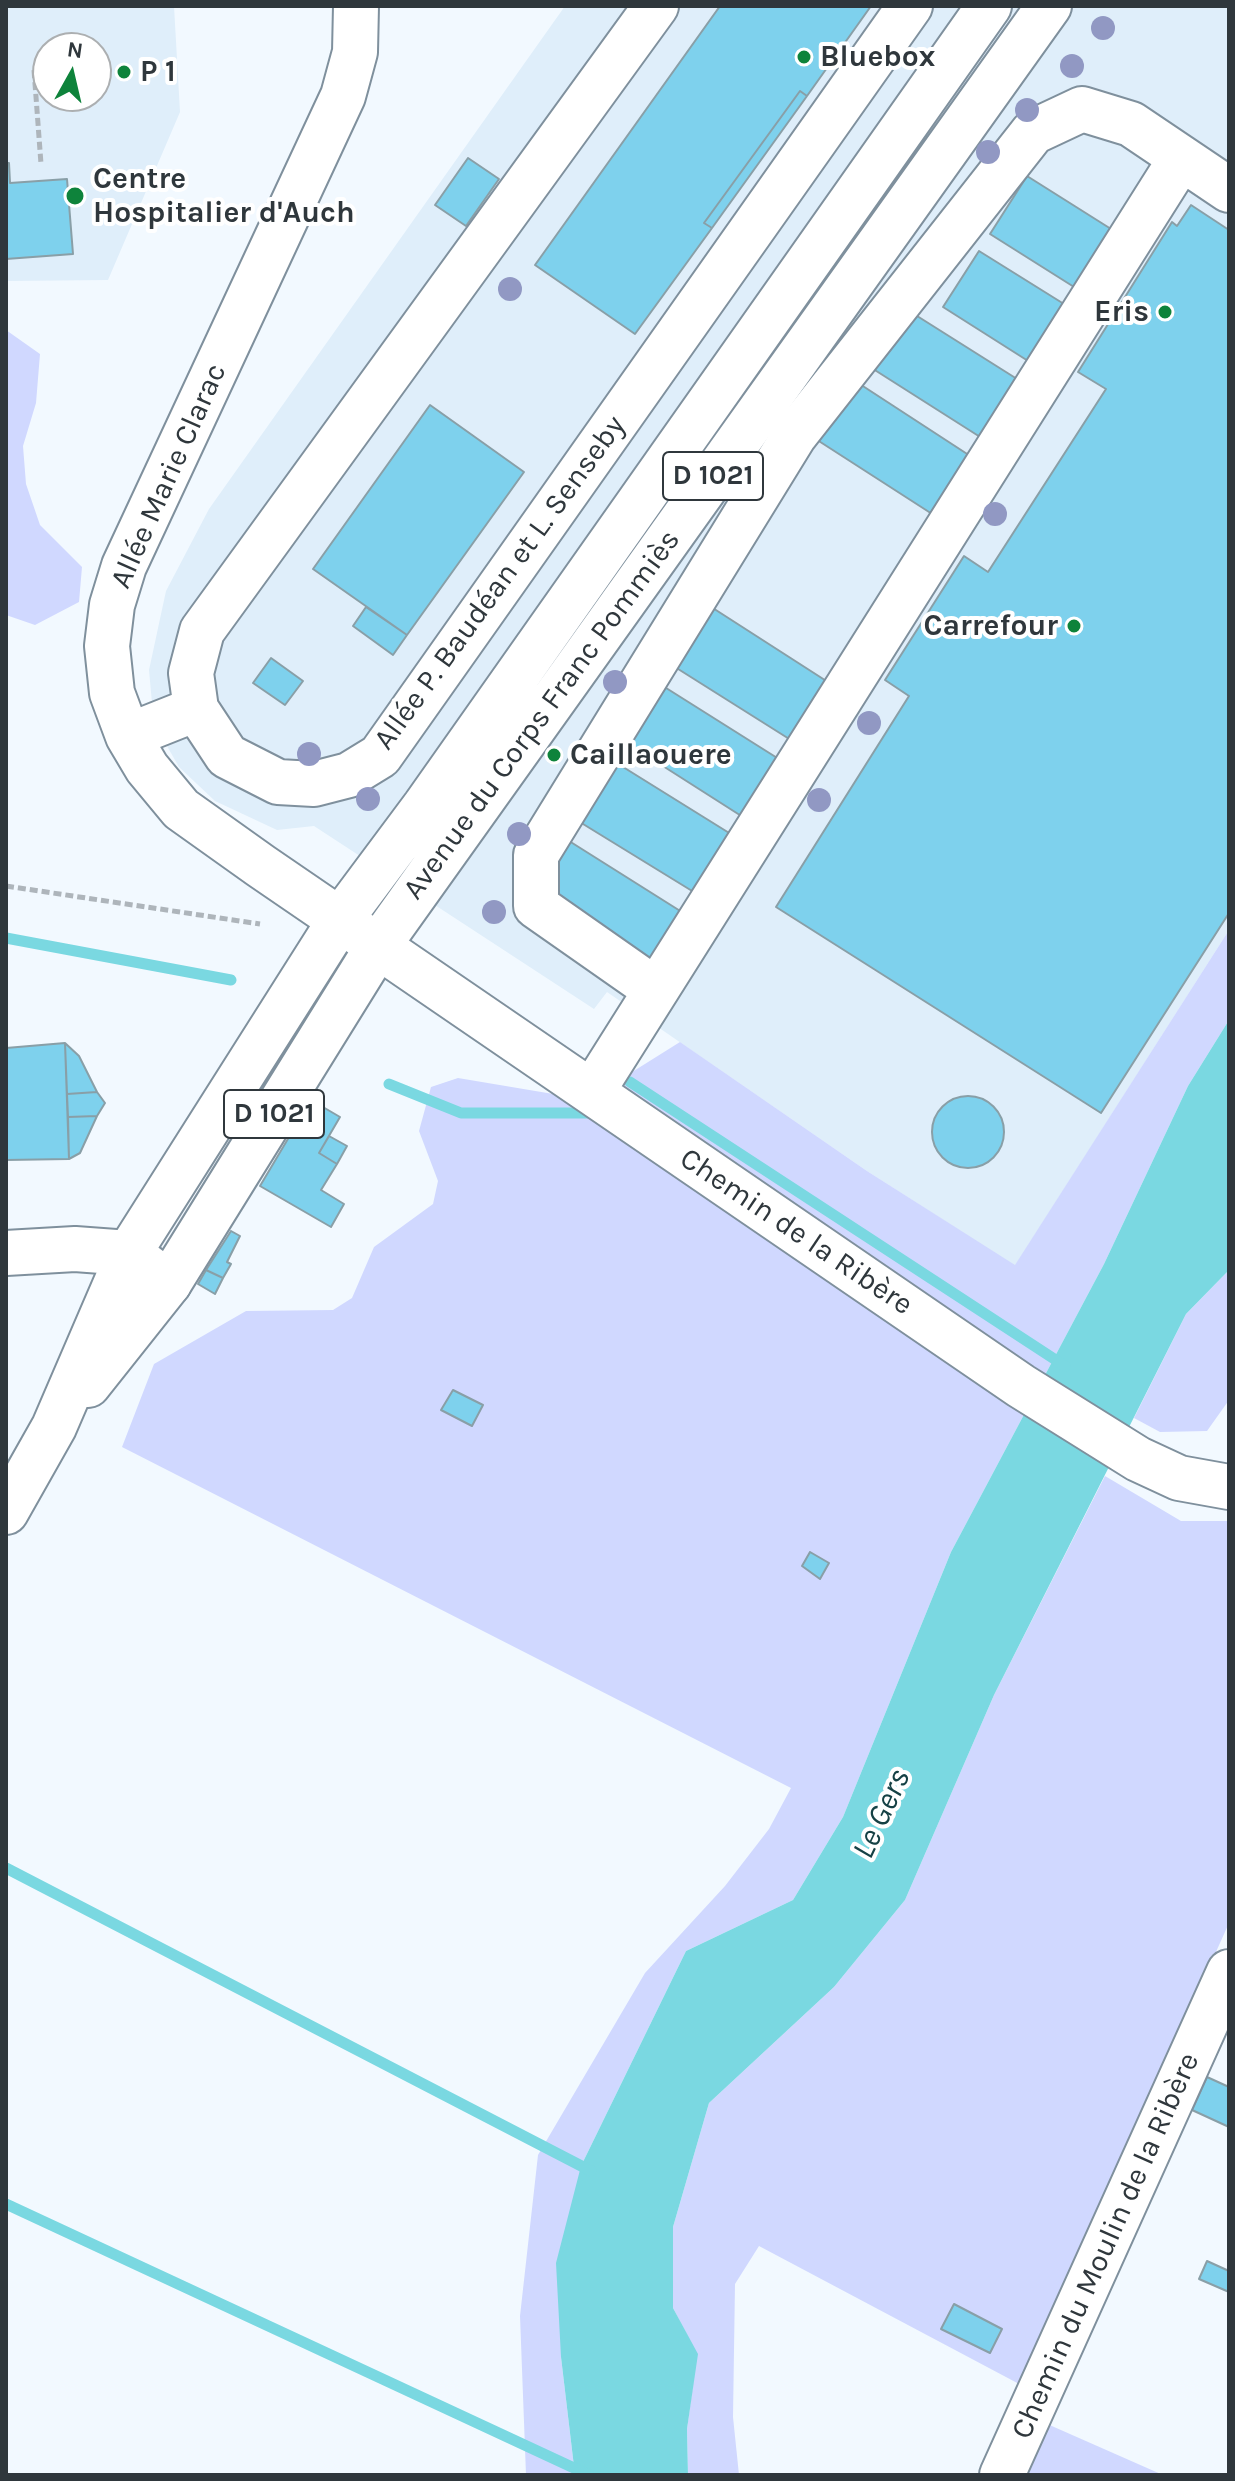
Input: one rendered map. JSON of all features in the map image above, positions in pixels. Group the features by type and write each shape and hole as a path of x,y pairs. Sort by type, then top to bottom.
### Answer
{"street":[{"name":"Allée Marie Clarac","path":"356,6 355,52 343,96 124,566 116,592 107,646 112,693 128,736 147,768 181,809 378,946"},
{"name":"Allée P. Baudéan et L. Senseby","path":"656,6 202,631 191,673 196,709 227,756 278,782 314,784 338,778 380,756 910,6"},
{"name":"Avenue du Corps Franc Pommiès","path":"129,1253 340,920 425,806 989,6"},
{"name":"Avenue du Corps Franc Pommiès","path":"169,1283 378,946 1049,6"},
{"path":"656,990 536,906 536,855 794,436 1033,132 1082,109 1131,124 1180,160 1229,190"},
{"path":"592,1092 1180,160"},
{"path":"128,736 196,709"},
{"name":"Chemin de la Ribère","path":"378,946 1021,1386 1138,1459 1179,1478 1229,1487"},
{"path":"6,1253 62,1249 129,1253 169,1283"},
{"name":"D 1021","path":"6,1512 54,1427 129,1253"},
{"name":"D 1021","path":"54,1427 169,1283"},
{"name":"Chemin du Moulin de la Ribère","path":"1002,2475 1229,1972"}],"path":[{"path":"37,112 41,164"},
{"path":"6,886 260,924"}],"shaded area":[{"name":"Centre Hospitalier d'Auch","path":"6,6 174,6 180,112 108,280 6,281"},
{"path":"565,6 1229,6 1229,930 1015,1266 867,1171 607,992 594,1009 314,826 277,830 215,801 179,767 163,739 152,703 149,670 166,591 209,509"},
{"path":"6,330 40,354 36,403 23,446 26,484 40,525 82,567 79,602 35,625 6,615"},
{"path":"1229,930 1229,1020 1188,1086 1104,1264 951,1552 843,1817 793,1900 686,1951 581,2166 561,2357 575,2475 526,2475 520,2316 538,2155 645,1973 725,1886 769,1829 791,1788 122,1447 154,1364 246,1311 333,1310 352,1298 374,1247 433,1204 438,1181 419,1131 431,1087 458,1078 577,1098 613,1084 680,1042 867,1171 1015,1265"},
{"path":"1229,1270 1229,1400 1207,1431 1160,1432 1134,1418 1186,1314"},
{"path":"1105,1476 1181,1521 1229,1521 1229,1923 1021,2385 759,2246 735,2284 733,2417 739,2475 688,2475 687,2429 697,2354 673,2308 673,2227 709,2103 834,1987 905,1900 994,1695"},
{"path":"1045,2423 1163,2475 1020,2475"}],"water":[{"name":"Le Gers","path":"1229,1020 1229,1270 1186,1314 994,1695 905,1900 834,1987 709,2103 673,2227 673,2308 698,2354 687,2429 688,2475 575,2475 561,2357 556,2263 581,2166 686,1951 793,1900 843,1817 951,1552 1104,1264 1188,1086"}],"building":[{"path":"720,6 871,6 807,96 800,91 704,223 712,228 635,334 535,265"},
{"path":"800,91 807,96 712,228 704,223"},
{"path":"468,158 499,179 466,226 435,205"},
{"path":"6,163 9,163 10,183 67,179 73,254 6,259"},
{"path":"1027,176 1119,234 1082,292 990,234"},
{"name":"Carrefour","path":"1191,205 1229,230 1229,913 1101,1113 776,907 909,696 885,680 964,556 988,572 1106,389 1078,372 1172,222 1177,226"},
{"path":"979,251 1072,309 1036,366 943,307"},
{"path":"906,309 1025,384 988,442 870,367"},
{"path":"849,377 981,463 943,521 811,436"},
{"path":"430,405 524,472 407,635 313,569"},
{"path":"705,603 831,684 794,742 667,662"},
{"path":"366,607 407,635 393,655 353,626"},
{"path":"271,658 303,681 285,705 253,683"},
{"path":"655,681 782,761 746,819 619,738"},
{"path":"607,757 734,836 697,894 570,816"},
{"path":"558,834 685,914 648,972 522,892"},
{"path":"65,1043 79,1056 97,1092 67,1094"},
{"path":"65,1043 69,1159 6,1160 6,1048"},
{"path":"97,1092 105,1103 97,1116 68,1117 67,1094"},
{"path":"975,1096 994,1106 1002,1118 1002,1146 994,1158 982,1166 961,1168 942,1158 934,1146 932,1125 942,1106 954,1098"},
{"path":"311,1100 340,1117 319,1153 337,1164 321,1190 344,1204 331,1227 260,1186"},
{"path":"97,1116 80,1153 69,1159 68,1117"},
{"path":"329,1136 347,1146 337,1164 319,1153"},
{"path":"231,1231 240,1236 223,1278 206,1270"},
{"path":"206,1270 223,1278 215,1294 198,1284"},
{"path":"453,1390 483,1405 472,1426 441,1410"},
{"path":"810,1552 829,1563 820,1579 802,1566"},
{"path":"1207,2077 1229,2087 1229,2127 1192,2110"},
{"path":"1207,2261 1229,2271 1229,2292 1199,2279"},
{"path":"954,2304 1002,2329 990,2353 941,2329"}],"waterway":[{"path":"6,938 231,980"},
{"path":"630,1082 1065,1366"},
{"path":"389,1084 461,1113 598,1113"},
{"path":"6,1868 591,2171"},
{"path":"6,2204 589,2475"}],"place":[{"name":"Bluebox","path":"804,57"},
{"name":"P 1","path":"124,72"},
{"name":"Centre Hospitalier d'Auch","path":"75,196"},
{"name":"Eris","path":"1165,312"},
{"name":"Carrefour","path":"1074,626"},
{"name":"Caillaouere","path":"554,755"}]}
